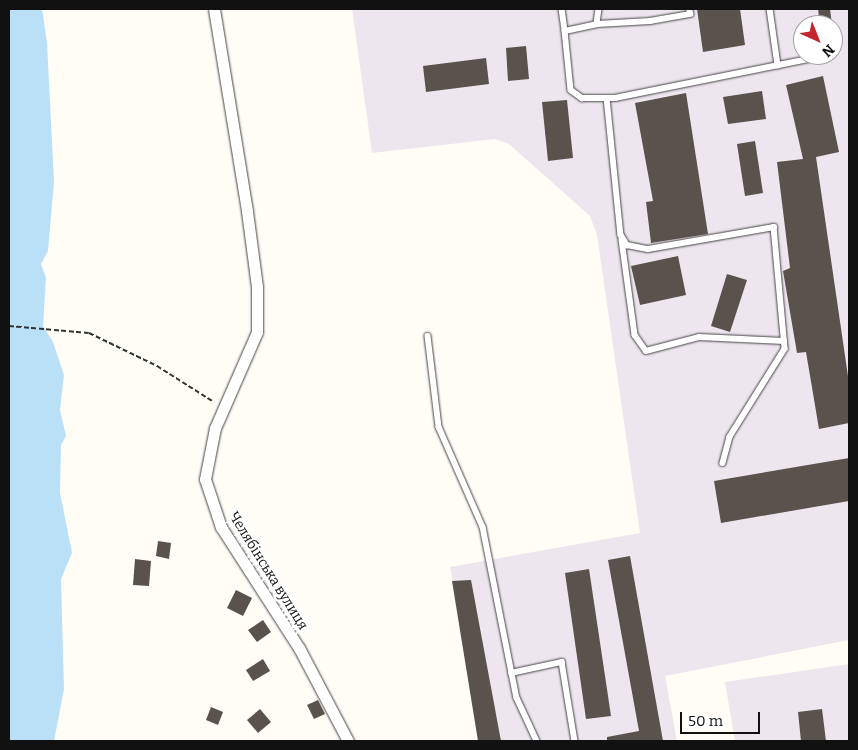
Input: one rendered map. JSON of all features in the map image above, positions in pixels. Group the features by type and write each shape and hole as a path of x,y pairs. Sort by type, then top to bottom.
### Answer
{"street":[{"name":"Челябінська вулиця","path":"214,9 257,287 257,332 223,408 207,454 210,501 221,527 309,665 348,741"}],"lane":[{"path":"562,9 571,90 582,98 607,98 793,62"},
{"path":"597,24 599,9"},
{"path":"565,31 597,24 650,21 690,14 689,9"},
{"path":"770,9 778,65"},
{"path":"607,98 621,235 635,335 646,351 699,337 784,341"},
{"path":"621,235 627,245 648,248 774,227 785,349 730,437 723,463"},
{"path":"428,336 440,427 483,527 511,673 525,722 537,741"},
{"path":"511,673 562,662 575,741"}],"path":[{"path":"9,326 89,333 157,366 223,408"}],"shaded area":[{"path":"352,9 849,9 849,640 665,676 677,741 483,741 450,567 640,533 597,235 590,216 509,144 495,139 372,153"},
{"path":"849,664 849,741 735,741 725,682"}],"water":[{"path":"9,9 42,9 47,43 54,182 48,251 41,264 46,278 43,326 53,342 64,375 60,410 66,436 61,445 60,493 72,553 61,579 64,689 54,741 9,741"}],"building":[{"path":"697,9 740,9 745,45 703,52"},
{"path":"818,9 830,9 831,15 819,15"},
{"path":"526,46 529,79 508,81 506,48"},
{"path":"486,58 489,84 426,92 423,66"},
{"path":"823,76 839,152 816,157 849,383 849,423 819,429 806,352 797,353 783,271 790,268 777,162 803,159 786,85"},
{"path":"762,91 766,119 728,124 723,97"},
{"path":"686,93 708,234 651,243 646,202 653,201 635,103"},
{"path":"567,100 573,158 548,161 542,102"},
{"path":"755,141 763,193 745,196 737,144"},
{"path":"678,256 686,295 640,305 631,266"},
{"path":"727,274 747,280 730,332 711,326"},
{"path":"849,458 849,501 721,523 714,481"},
{"path":"158,541 171,543 169,559 156,556"},
{"path":"630,556 663,741 607,741 607,737 639,731 608,560"},
{"path":"135,559 151,561 149,586 133,585"},
{"path":"589,569 611,716 586,719 565,573"},
{"path":"471,580 501,741 478,741 452,581"},
{"path":"236,590 252,598 243,616 227,608"},
{"path":"263,620 271,632 257,642 248,630"},
{"path":"263,659 270,671 253,681 246,670"},
{"path":"318,700 325,714 314,719 307,705"},
{"path":"211,707 223,712 218,725 206,720"},
{"path":"260,709 271,722 258,733 247,720"},
{"path":"822,709 826,741 801,741 798,712"}]}
